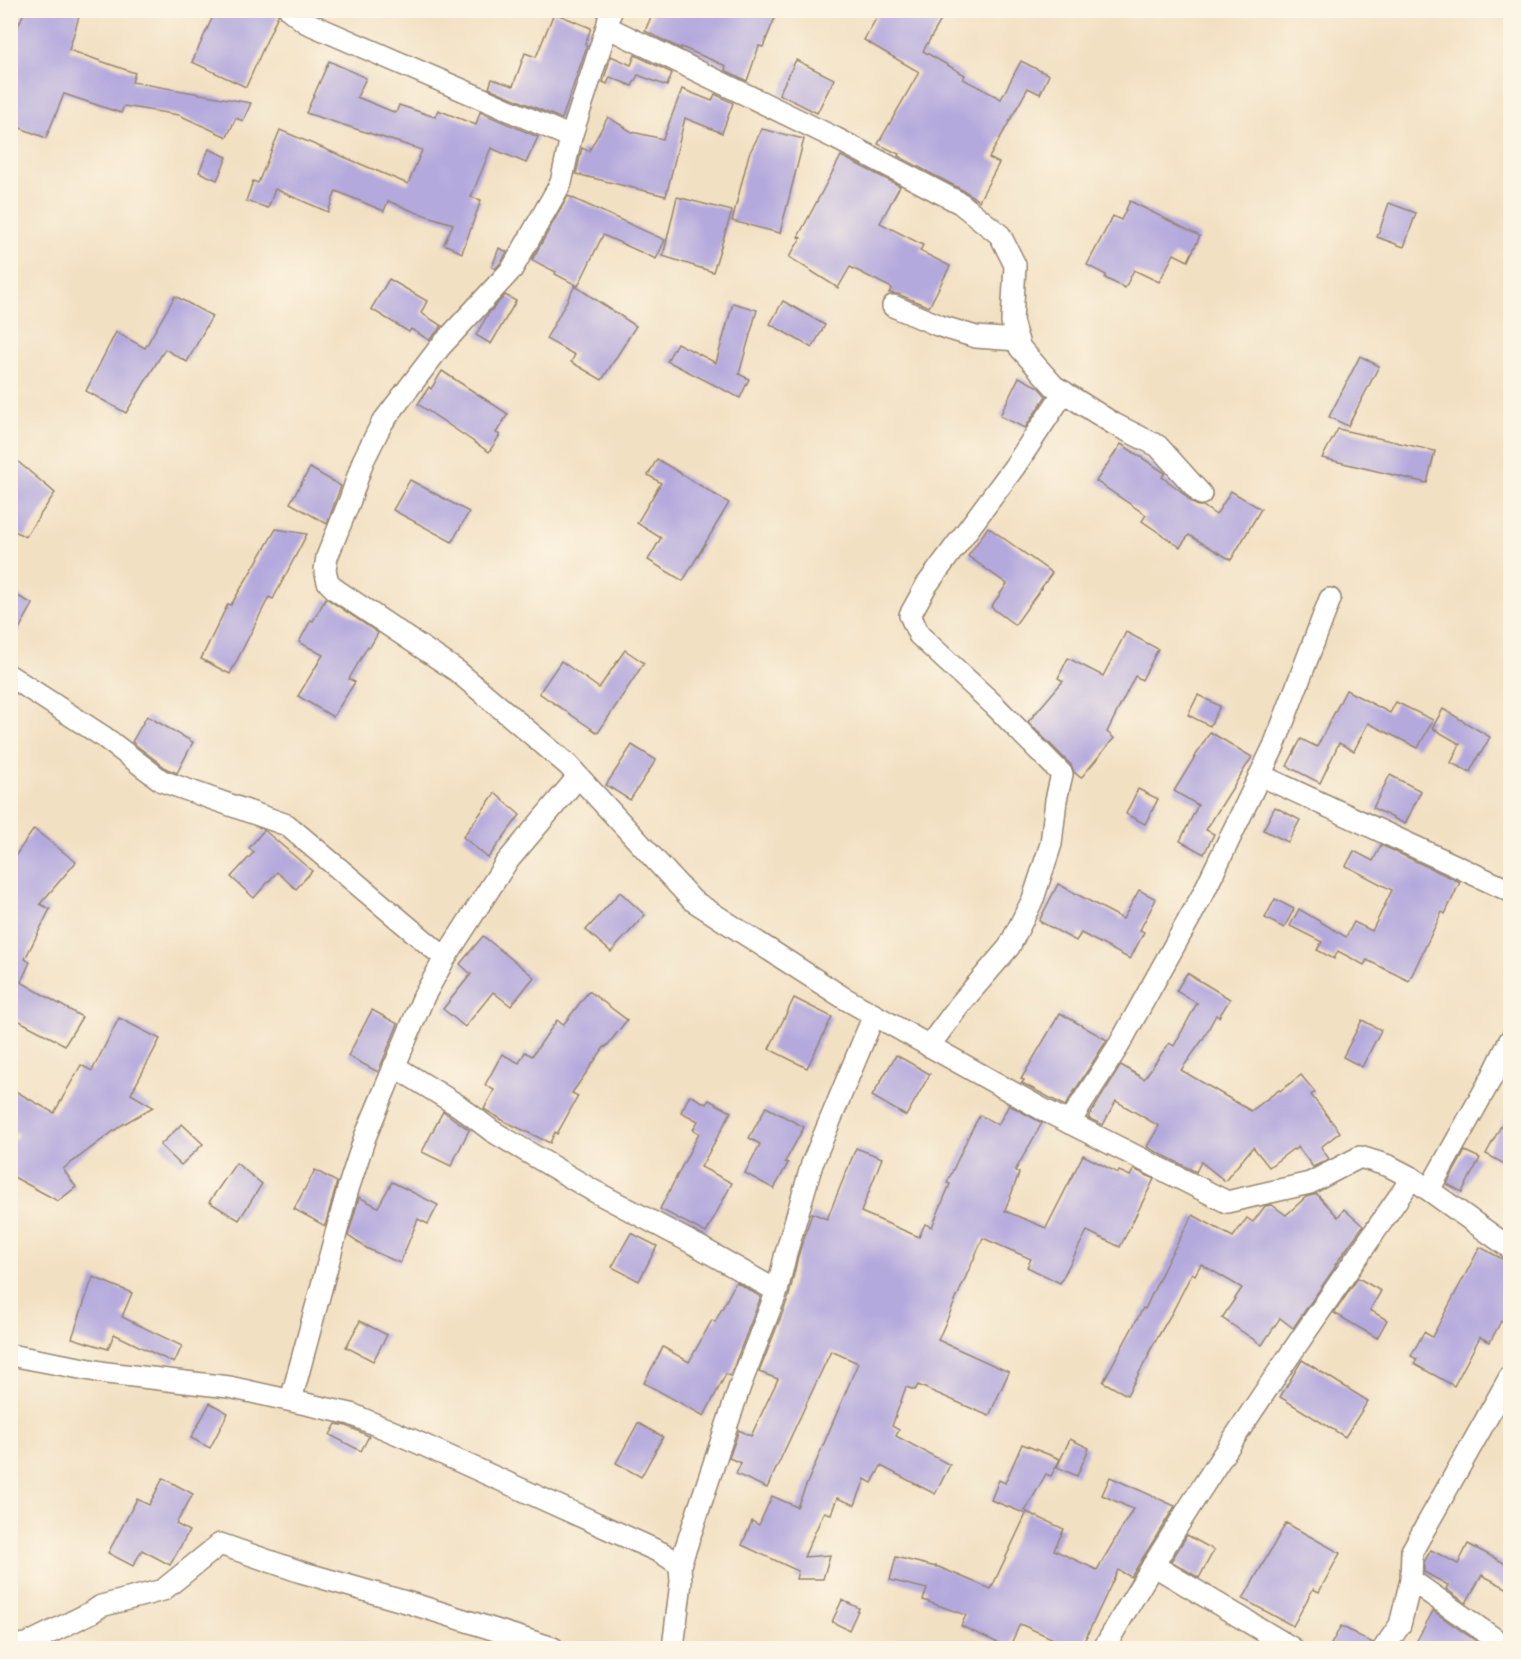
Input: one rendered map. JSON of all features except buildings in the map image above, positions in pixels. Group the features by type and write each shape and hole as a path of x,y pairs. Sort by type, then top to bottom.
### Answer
{"street":[{"path":"290,10 305,22 571,137"},
{"path":"1201,494 1158,446 1114,424 1054,386 1020,348 1012,322 1015,265 1000,235 960,203 609,19 571,137 561,183 512,269 440,347 382,423 363,461 327,557 325,570 328,582 336,590 457,671 568,765 692,900 874,1015 1040,1108 1227,1202 1310,1183 1360,1157 1389,1166 1508,1239"},
{"path":"893,306 940,326 976,337 1017,340"},
{"path":"929,1046 961,1003 1009,947 1033,899 1051,844 1056,800 1062,774 994,705 919,635 910,615 926,586 1015,466 1064,392"},
{"path":"1069,1123 1119,1045 1203,894 1274,746 1330,599"},
{"path":"10,676 104,737 162,781 287,825 445,958"},
{"path":"1260,775 1510,891"},
{"path":"291,1400 348,1189 365,1137 424,996 445,958 507,863 578,777"},
{"path":"673,1648 680,1593 680,1565 740,1386 777,1291 812,1164 874,1015"},
{"path":"1104,1648 1224,1453 1420,1184 1492,1077 1510,1040"},
{"path":"394,1066 532,1155 777,1291"},
{"path":"10,1355 107,1373 229,1387 351,1414 662,1553 680,1565"},
{"path":"1384,1648 1400,1625 1412,1580 1412,1551 1510,1377"},
{"path":"10,1646 27,1644 100,1606 163,1590 220,1544 301,1572 554,1648"},
{"path":"1153,1565 1292,1648"},
{"path":"1412,1580 1508,1648"}]}
